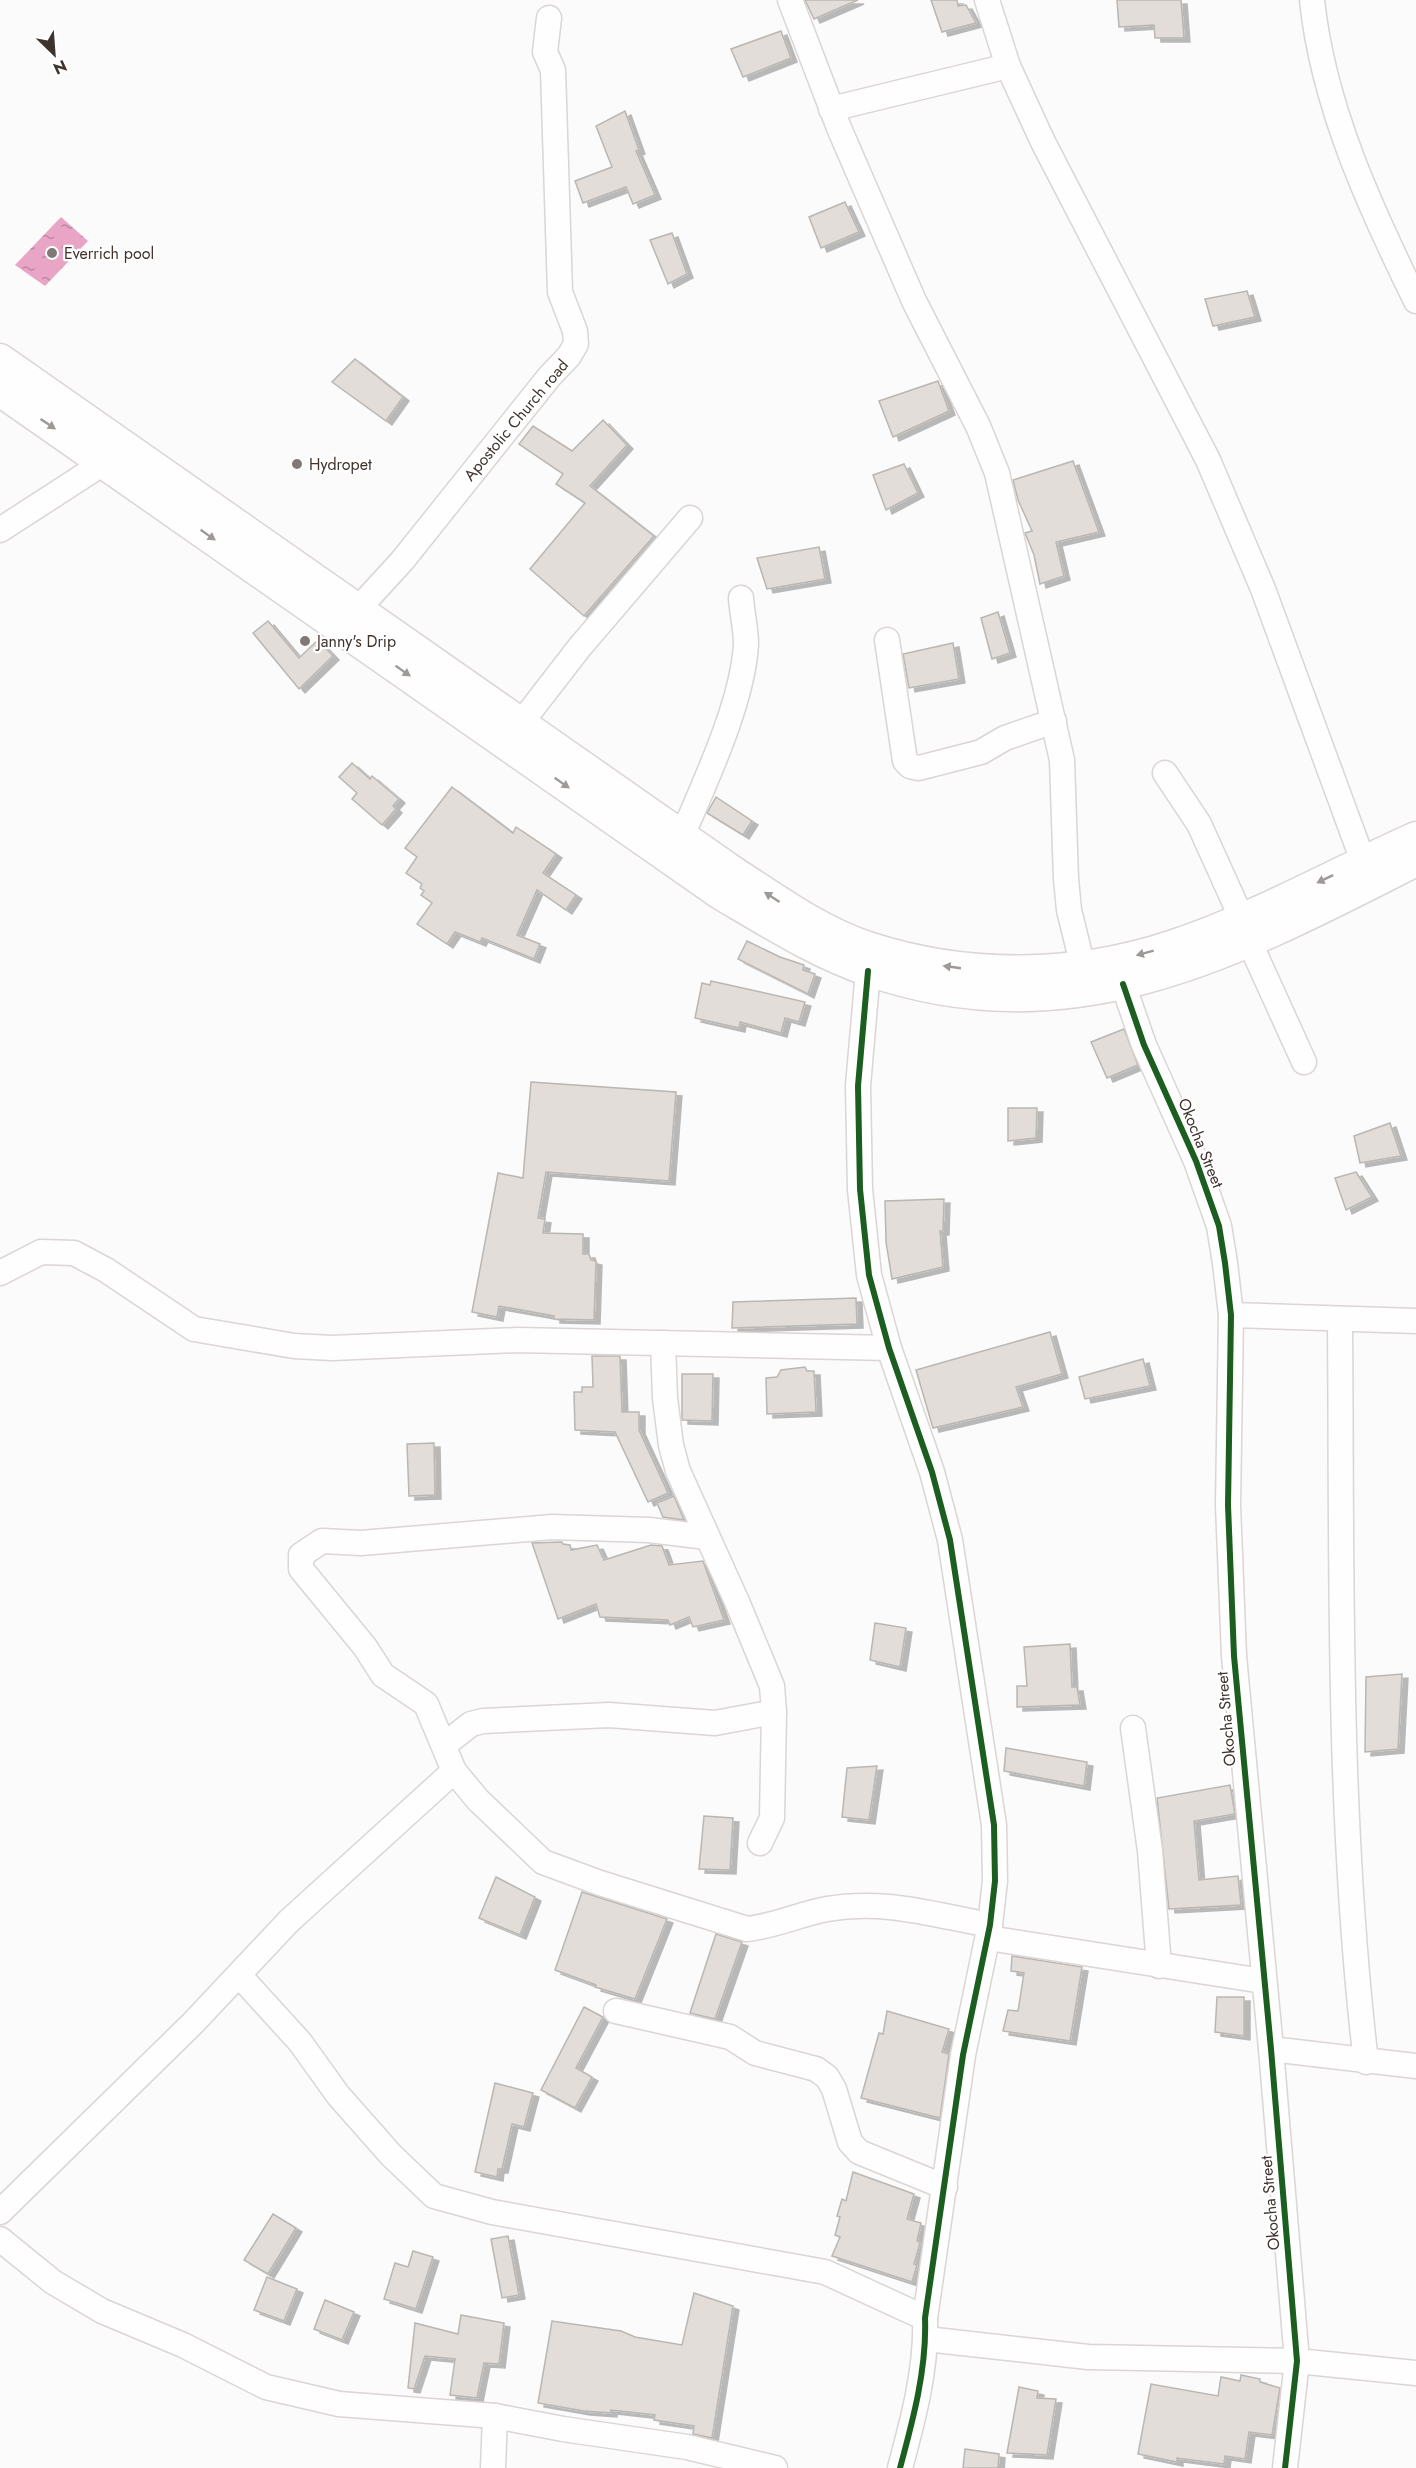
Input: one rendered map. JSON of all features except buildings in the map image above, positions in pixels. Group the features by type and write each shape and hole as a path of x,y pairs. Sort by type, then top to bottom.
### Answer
{"main road":[{"path":"0,359 682,836 806,919 866,946 946,966 976,970 1083,967 1246,931 1416,861"},
{"path":"0,391 105,462 720,894 793,937 868,971 939,990 975,996 1077,993 1123,984 1175,971 1363,861 1416,837"}],"street":[{"path":"790,0 831,109 914,301 978,426 997,473 1062,760 1069,910 1083,967"},
{"path":"987,0 1008,66 1044,142 1208,460 1263,589 1363,861"},
{"path":"1312,0 1317,43 1358,174 1381,230 1416,301"},
{"name":"Apostolic Church road","path":"357,610 402,561 549,377 569,356 576,344 575,331 560,292 553,70 545,52 549,18"},
{"path":"831,109 1008,66"},
{"path":"0,530 105,462"},
{"path":"521,723 579,648 690,518"},
{"path":"682,836 717,755 738,683 746,644 741,598"},
{"path":"887,640 905,761 910,766 919,768 981,752 1005,738 1054,722"},
{"path":"1165,773 1199,824 1305,1062"},
{"path":"868,971 858,1086 860,1189 869,1275 889,1348 932,1472 950,1540 994,1825 995,1881 989,1932 963,2055 913,2422 900,2468"},
{"name":"Okocha Street","path":"1123,984 1144,1045 1196,1161 1219,1226 1230,1315 1228,1504 1234,1644 1297,2361 1285,2468"},
{"path":"0,1273 40,1252 74,1253 106,1270 194,1329 294,1346 332,1348 517,1340 889,1348"},
{"path":"1230,1315 1416,1321"},
{"path":"1340,1320 1342,1730 1355,1967 1366,2062"},
{"path":"663,1343 665,1398 671,1445 678,1471 772,1686 774,1712 772,1818 760,1843"},
{"path":"708,1537 649,1530 552,1527 361,1543 322,1541 301,1555 301,1569 365,1647 383,1675 426,1704 454,1771 478,1800 543,1862 600,1883 747,1929 767,1927 827,1909 898,1905 989,1932 1159,1966 1263,1981"},
{"path":"444,1745 471,1724 483,1721 609,1715 715,1723 774,1712"},
{"path":"1133,1728 1150,1851 1159,1966"},
{"path":"0,2212 239,1975 289,1921 454,1771"},
{"path":"239,1975 300,2042 353,2112 390,2155 434,2196 492,2212 825,2272 925,2329 1088,2357 1297,2361 1416,2373"},
{"path":"616,2011 730,2037 755,2053 816,2069 827,2077 834,2089 850,2142 859,2152 945,2187"},
{"path":"1271,2049 1366,2062 1416,2066"},
{"path":"0,2239 53,2282 102,2311 183,2345 266,2387 339,2404 495,2416 563,2429 687,2447 775,2468"},
{"path":"493,2468 495,2416"}],"water":[{"name":"Everrich pool","path":"61,217 88,241 45,286 15,265"}],"cycle path":[{"path":"868,971 858,1086 860,1189 869,1275 889,1348 932,1472 950,1540 994,1825 995,1881 990,1925 963,2055 925,2318 921,2375 900,2468"},
{"path":"1123,984 1144,1045 1196,1161 1219,1226 1231,1315 1228,1505 1234,1656 1271,2049 1297,2361 1285,2468"}],"place":[{"name":"Everrich pool","path":"52,253"},
{"name":"Hydropet","path":"297,464"},
{"name":"Janny's Drip","path":"305,641"}]}
